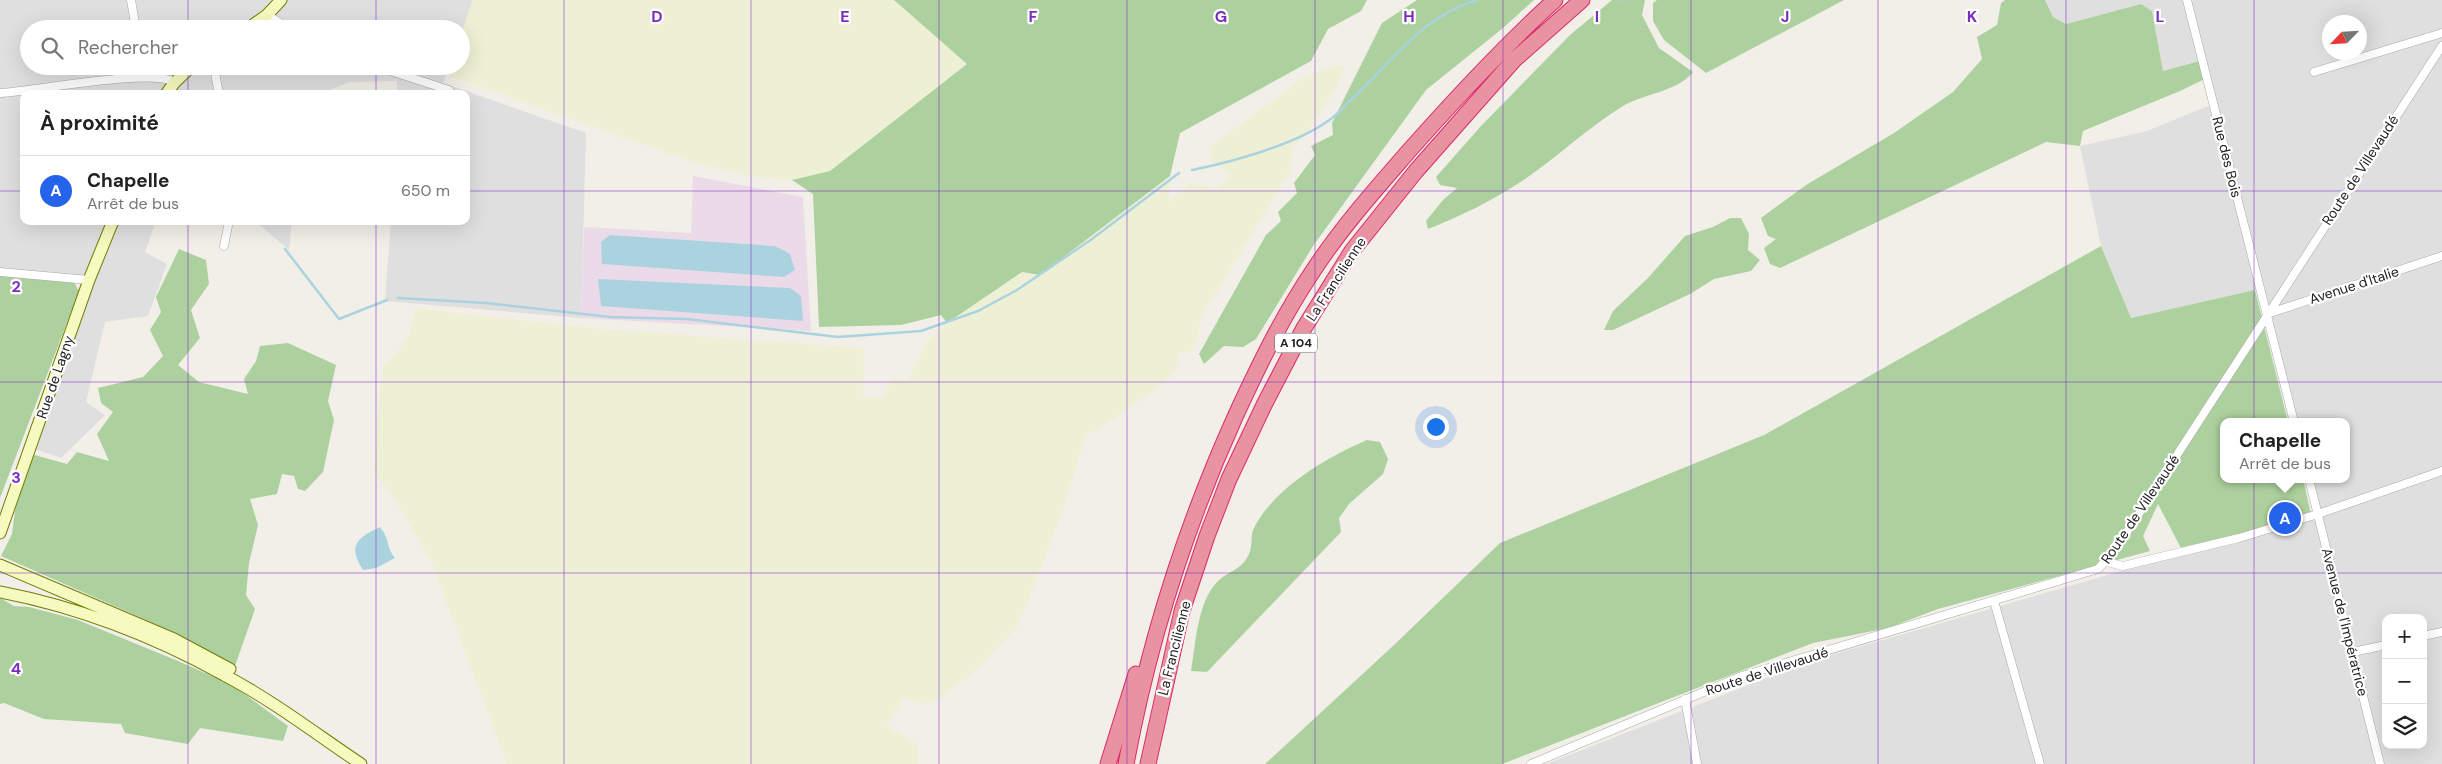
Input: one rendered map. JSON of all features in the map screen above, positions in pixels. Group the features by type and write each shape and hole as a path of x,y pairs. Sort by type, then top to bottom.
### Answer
{"highway":[{"name":"La Francilienne","path":"1126,764 1137,707 1157,634 1194,517 1218,456 1266,347 1313,270 1368,198 1440,116 1519,32 1555,0"},
{"name":"La Francilienne","path":"1148,764 1182,611 1206,536 1245,445 1304,328 1352,250 1416,171 1514,60 1582,0"},
{"path":"1108,764 1144,646 1157,634"}],"main road":[{"path":"260,20 281,0"},
{"path":"169,90 182,75"},
{"name":"Rue de Lagny","path":"0,533 89,280 111,225"},
{"path":"0,565 174,639 231,670 274,705"},
{"path":"0,592 88,615 170,649 225,675 274,705 362,764"}],"street":[{"path":"131,0 134,20"},
{"name":"Rue des Bois","path":"2188,0 2267,314"},
{"path":"267,15 275,20"},
{"path":"2314,72 2442,34"},
{"name":"Route de Villevaudé","path":"1532,764 1742,676 2086,574 2098,569 2107,562 2442,46"},
{"path":"215,75 218,90"},
{"path":"403,75 449,90"},
{"path":"28,90 150,77 169,79 175,82"},
{"path":"0,93 20,91"},
{"path":"224,246 228,225"},
{"name":"Avenue d'Italie","path":"2267,314 2442,256"},
{"path":"0,272 89,280"},
{"path":"2267,314 2293,418"},
{"path":"2107,562 2123,566 2240,538 2318,514 2442,471"},
{"name":"Avenue de l'Impératrice","path":"2310,483 2380,764"},
{"path":"1994,601 2039,764"},
{"path":"2427,635 2442,632"},
{"path":"2353,652 2382,646"},
{"path":"1685,699 1696,764"}],"shaded area":[{"path":"0,0 473,0 466,20 20,20 20,75 446,75 443,83 463,90 397,90 397,81 350,82 329,90 20,90 20,225 155,225 145,252 167,264 148,316 105,322 86,402 105,415 61,458 34,449 91,280 0,272"},
{"path":"2045,0 2442,0 2442,764 1546,764 1810,661 2318,514 2310,483 2350,483 2350,418 2293,418 2260,289 2131,318 2101,246 2080,146 2147,131 2213,104 2202,60 2163,71 2152,11 2141,4 2066,24 2053,17"},
{"path":"470,92 586,133 581,318 385,301 391,225 470,225"},
{"path":"693,176 803,197 811,331 581,318 584,227 691,233"},
{"path":"260,225 292,225 289,250"}],"green space":[{"path":"473,0 894,0 967,64 830,171 792,180 746,176 684,159 446,75 470,75 470,20 466,20"},
{"path":"894,0 1367,0 1361,11 1328,29 1311,61 1180,133 1170,176 1040,275 1022,272 947,323 941,315 901,325 819,327 813,194 792,180 830,171 967,64"},
{"path":"1417,0 1534,0 1503,28 1426,90 1313,246 1256,339 1243,347 1224,346 1204,364 1199,354 1266,235 1281,221 1278,212 1297,193 1294,183 1315,155 1311,146 1333,135 1332,123 1382,23"},
{"path":"1612,0 1645,0 1642,15 1659,48 1693,72 1686,79 1670,88 1623,106 1535,172 1499,195 1428,229 1426,221 1443,200 1457,188 1440,185 1436,177 1481,126 1570,35"},
{"path":"1657,0 1844,0 1706,73 1664,40 1653,21 1653,3"},
{"path":"2005,0 2045,0 2053,17 2066,24 2141,4 2152,11 2163,71 2203,60 2207,78 2083,131 2080,146 2046,142 1780,268 1770,264 1764,248 1776,239 1768,236 1761,218 1806,185 1894,133 1953,92 1982,59 1977,37 1997,25 2001,3"},
{"path":"1333,65 1344,67 1337,86 1304,139 1293,145 1291,170 1201,318 1197,340 1190,352 1179,353 1176,370 1160,386 1098,430 1086,434 1063,511 1018,626 981,666 937,701 925,704 903,698 887,726 918,745 918,764 507,764 430,559 392,495 374,473 383,367 400,348 409,333 415,308 602,329 864,348 863,397 884,397 891,379 908,380 928,340 947,323 1022,272 1040,275 1170,176 1169,201 1191,182 1216,190 1231,175 1212,163 1211,146 1303,78"},
{"path":"1730,218 1741,218 1749,234 1748,250 1760,260 1751,271 1714,279 1690,294 1613,330 1604,330 1613,311 1648,278 1685,236 1713,227"},
{"path":"2101,246 2131,318 2255,290 2287,418 2220,418 2220,483 2304,483 2311,514 2182,550 2158,504 2143,536 2150,551 1938,609 1888,628 1813,643 1502,764 1265,764 1394,645 1500,543 1764,435"},
{"path":"179,249 206,260 209,284 191,310 200,338 178,365 199,382 248,394 244,379 256,361 260,346 288,343 336,365 328,401 334,420 323,472 305,491 298,489 294,476 282,474 277,494 250,499 258,525 249,563 246,595 255,609 235,666 171,631 1,556 12,534 16,503 31,454 67,464 77,452 109,461 97,434 113,412 101,403 98,388 143,377 163,356 150,330 161,312 156,297"},
{"path":"0,275 74,282 79,291 0,498"},
{"path":"1367,440 1380,442 1388,459 1383,474 1349,504 1339,518 1341,532 1207,672 1191,671 1198,623 1206,600 1218,581 1246,560 1250,551 1254,528 1263,513 1274,500 1303,475 1335,455"},
{"path":"0,598 14,606 29,607 78,620 232,685 288,726 283,741 200,728 188,744 125,733 121,724 44,719 4,703 0,704"}],"water":[{"path":"610,235 775,246 790,254 795,270 784,277 602,264 601,242"},
{"path":"598,279 790,288 801,296 803,321 601,306"},
{"path":"380,527 395,558 376,568 363,570 358,561 355,548 360,539"}],"waterway":[{"path":"1192,170 1262,152 1314,130 1335,116 1424,28 1458,7 1477,0"},
{"path":"398,298 486,303 610,317 687,319 838,337 921,331 978,311 1017,290 1092,239 1179,173"},
{"path":"285,249 339,319 387,300"}],"place":[{"name":"Chapelle","path":"2285,518"}]}
